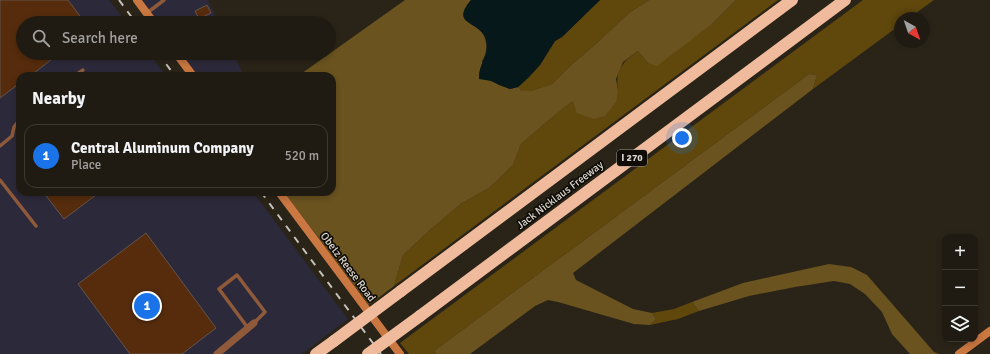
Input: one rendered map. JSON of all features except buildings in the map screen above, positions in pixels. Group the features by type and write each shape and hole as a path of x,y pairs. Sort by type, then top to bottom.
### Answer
{"highway":[{"name":"Jack Nicklaus Freeway","path":"316,354 792,0"},
{"name":"Jack Nicklaus Freeway","path":"368,354 845,0"}],"street":[{"path":"136,0 148,16"},
{"path":"181,60 190,72"},
{"name":"Obetz Reese Road","path":"282,196 400,354"},
{"path":"218,354 251,325"},
{"path":"959,354 990,331"}],"lane":[{"path":"146,13 164,0"},
{"path":"0,146 12,136 16,124"},
{"path":"0,180 36,226"},
{"path":"237,275 265,312 251,325 219,289 237,275"}],"shaded area":[{"path":"0,0 109,0 122,16 16,16 16,60 154,60 163,72 16,72 16,196 256,196 348,319 302,354 0,354"},
{"path":"142,0 208,0 216,16 154,16"},
{"path":"405,0 471,0 467,5 472,25 481,31 486,40 486,51 482,61 488,80 510,89 518,87 522,91 531,91 552,84 629,13 649,0 736,0 713,23 657,66 648,63 638,51 623,62 616,79 618,91 616,102 605,116 594,119 577,113 573,101 550,119 521,144 513,165 489,188 462,203 403,255 394,286 369,305 287,196 336,196 336,72 304,72 321,60 336,60 336,49"},
{"path":"471,0 600,0 562,37 555,41 540,65 528,78 518,87 510,89 492,81 479,79 480,68 486,54 487,43 481,32 464,18 463,14 465,8"},
{"path":"600,0 649,0 629,13 552,84 531,91 522,91 518,87 540,65 555,41 562,37"},
{"path":"736,0 778,0 394,286 403,255 462,203 489,188 513,165 521,144 550,119 573,101 618,91 617,83 619,72 624,63 632,55 638,51 648,63 713,23"},
{"path":"863,0 934,0 917,12 894,12 894,29 813,89 817,75 809,74 434,351 436,354 409,354 400,343"},
{"path":"186,60 236,60 242,72 195,72"},
{"path":"809,74 817,75 813,89 573,273 576,280 633,309 652,313 656,319 650,325 634,324 548,300 535,306 470,354 436,354 434,351"},
{"path":"829,264 851,267 867,275 934,352 939,354 910,354 892,334 882,312 865,294 850,284 834,281 795,287 749,296 699,311 692,302 743,283"},
{"path":"692,302 699,311 678,319 650,325 656,319 652,313 674,309"}],"railway":[{"path":"119,0 131,16"},
{"path":"163,60 172,72"},
{"path":"264,196 381,354"}],"place":[{"name":"Central Aluminum Company","path":"147,306"}]}
